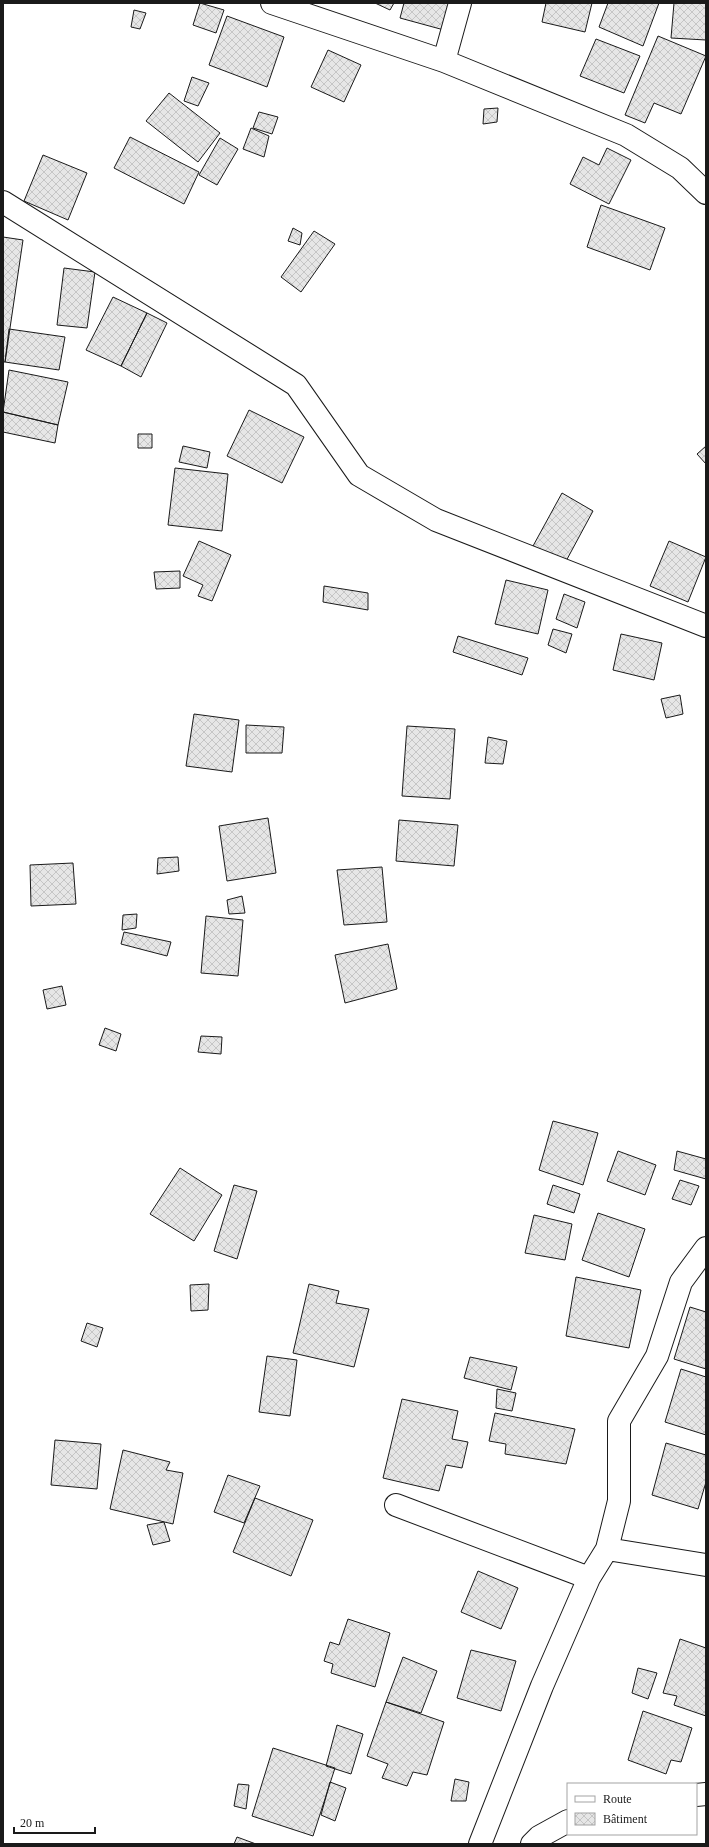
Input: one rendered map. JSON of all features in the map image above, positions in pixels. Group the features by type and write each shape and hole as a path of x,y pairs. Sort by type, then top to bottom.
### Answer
{"street":[{"path":"272,3 444,61 626,135 680,168 706,193"},
{"path":"444,61 460,3"},
{"path":"3,202 296,385 359,475 436,520 706,626"},
{"path":"480,1844 542,1686 589,1578 607,1549 619,1501 619,1421 657,1356 681,1282 706,1248"},
{"path":"396,1505 589,1578"},
{"path":"607,1549 706,1565"},
{"path":"532,1844 538,1837 567,1822"}],"building":[{"path":"200,3 224,10 216,33 193,25"},
{"path":"375,3 394,3 390,10"},
{"path":"404,3 452,3 444,30 400,18"},
{"path":"546,3 592,3 585,32 542,22"},
{"path":"608,3 659,3 643,46 599,27"},
{"path":"674,3 706,3 706,40 671,38"},
{"path":"134,10 146,13 140,29 131,27"},
{"path":"227,16 284,37 267,87 209,65"},
{"path":"658,36 706,56 681,114 654,103 645,123 625,115"},
{"path":"596,39 640,56 624,93 580,76"},
{"path":"328,50 361,65 344,102 311,87"},
{"path":"192,77 209,83 198,106 184,101"},
{"path":"169,93 220,133 198,162 146,121"},
{"path":"498,108 497,122 483,124 484,109"},
{"path":"259,112 278,117 272,134 253,128"},
{"path":"251,128 269,136 264,157 243,149"},
{"path":"130,137 199,172 184,204 114,168"},
{"path":"220,138 238,149 217,185 199,175"},
{"path":"607,148 631,160 609,204 570,184 583,157 599,165"},
{"path":"43,155 87,173 68,220 24,201"},
{"path":"601,205 665,228 650,270 587,247"},
{"path":"293,228 302,233 300,245 288,241"},
{"path":"314,231 335,244 301,292 281,277"},
{"path":"3,237 23,240 5,362 3,362"},
{"path":"64,268 95,272 87,328 57,325"},
{"path":"113,297 147,313 121,366 86,350"},
{"path":"147,313 167,323 141,377 121,366"},
{"path":"9,329 65,337 59,370 5,362"},
{"path":"9,370 68,382 58,425 3,412"},
{"path":"249,410 304,437 282,483 227,456"},
{"path":"3,412 58,425 55,443 3,432"},
{"path":"138,434 152,434 152,448 138,448"},
{"path":"183,446 210,452 207,468 179,462"},
{"path":"706,446 706,464 697,454"},
{"path":"175,468 228,474 222,531 168,525"},
{"path":"562,493 593,511 565,563 533,546"},
{"path":"199,541 231,555 212,601 198,596 203,585 183,576"},
{"path":"669,541 706,557 688,602 650,586"},
{"path":"180,571 180,588 156,589 154,572"},
{"path":"506,580 548,590 538,634 495,624"},
{"path":"324,586 368,593 368,610 323,602"},
{"path":"564,594 585,602 577,628 556,619"},
{"path":"553,629 572,634 566,653 548,645"},
{"path":"621,634 662,643 654,680 613,670"},
{"path":"458,636 528,658 522,675 453,652"},
{"path":"680,695 683,714 666,718 661,699"},
{"path":"194,714 239,720 232,772 186,766"},
{"path":"246,725 284,727 282,753 246,753"},
{"path":"407,726 455,729 450,799 402,796"},
{"path":"488,737 507,741 503,764 485,763"},
{"path":"268,818 276,873 227,881 219,826"},
{"path":"399,820 458,825 454,866 396,861"},
{"path":"178,857 179,871 157,874 158,858"},
{"path":"73,863 76,904 31,906 30,865"},
{"path":"382,867 387,922 344,925 337,870"},
{"path":"242,896 245,913 229,914 227,900"},
{"path":"137,914 136,928 122,930 123,915"},
{"path":"206,916 243,920 238,976 201,973"},
{"path":"124,932 171,942 167,956 121,944"},
{"path":"388,944 397,989 345,1003 335,955"},
{"path":"62,986 66,1005 47,1009 43,990"},
{"path":"105,1028 121,1034 116,1051 99,1045"},
{"path":"201,1036 222,1037 221,1054 198,1052"},
{"path":"553,1121 598,1133 583,1185 539,1170"},
{"path":"618,1151 656,1165 645,1195 607,1181"},
{"path":"677,1151 706,1159 706,1179 674,1170"},
{"path":"180,1168 222,1195 194,1241 150,1214"},
{"path":"680,1180 699,1186 691,1205 672,1199"},
{"path":"234,1185 257,1191 237,1259 214,1251"},
{"path":"553,1185 580,1194 574,1213 547,1204"},
{"path":"598,1213 645,1229 629,1277 582,1260"},
{"path":"534,1215 572,1224 565,1260 525,1253"},
{"path":"576,1277 641,1290 629,1348 566,1336"},
{"path":"209,1284 208,1310 191,1311 190,1285"},
{"path":"309,1284 339,1291 336,1303 369,1309 354,1367 293,1353"},
{"path":"690,1307 706,1312 706,1369 674,1359"},
{"path":"87,1323 103,1328 97,1347 81,1341"},
{"path":"267,1356 297,1360 290,1416 259,1412"},
{"path":"470,1357 517,1367 511,1390 464,1378"},
{"path":"681,1369 706,1377 706,1435 665,1422"},
{"path":"497,1389 516,1393 512,1411 496,1408"},
{"path":"402,1399 458,1411 452,1439 468,1442 462,1468 446,1465 439,1491 383,1478"},
{"path":"495,1413 575,1429 566,1464 505,1454 506,1444 489,1441"},
{"path":"55,1440 101,1444 97,1489 51,1485"},
{"path":"666,1443 706,1455 706,1482 698,1509 652,1495"},
{"path":"123,1450 170,1462 166,1470 183,1473 173,1524 110,1509"},
{"path":"228,1475 260,1486 244,1523 214,1512"},
{"path":"255,1498 313,1520 291,1576 233,1552"},
{"path":"164,1522 170,1541 153,1545 147,1525"},
{"path":"478,1571 518,1588 501,1629 461,1612"},
{"path":"348,1619 390,1633 375,1687 331,1673 333,1664 324,1661 330,1642 339,1645"},
{"path":"680,1639 706,1648 706,1716 674,1705 677,1696 663,1693"},
{"path":"471,1650 516,1661 501,1711 457,1698"},
{"path":"403,1657 437,1671 421,1713 386,1702"},
{"path":"638,1668 657,1673 648,1699 632,1693"},
{"path":"386,1702 444,1722 427,1775 413,1772 407,1786 382,1778 388,1764 367,1756"},
{"path":"643,1711 692,1728 681,1762 671,1760 666,1774 628,1760"},
{"path":"337,1725 363,1734 351,1774 326,1766"},
{"path":"273,1748 335,1768 313,1836 252,1816"},
{"path":"455,1779 469,1782 466,1801 451,1801"},
{"path":"330,1782 346,1788 335,1821 321,1815"},
{"path":"238,1784 249,1785 246,1809 234,1806"},
{"path":"237,1837 256,1844 234,1844"}]}
